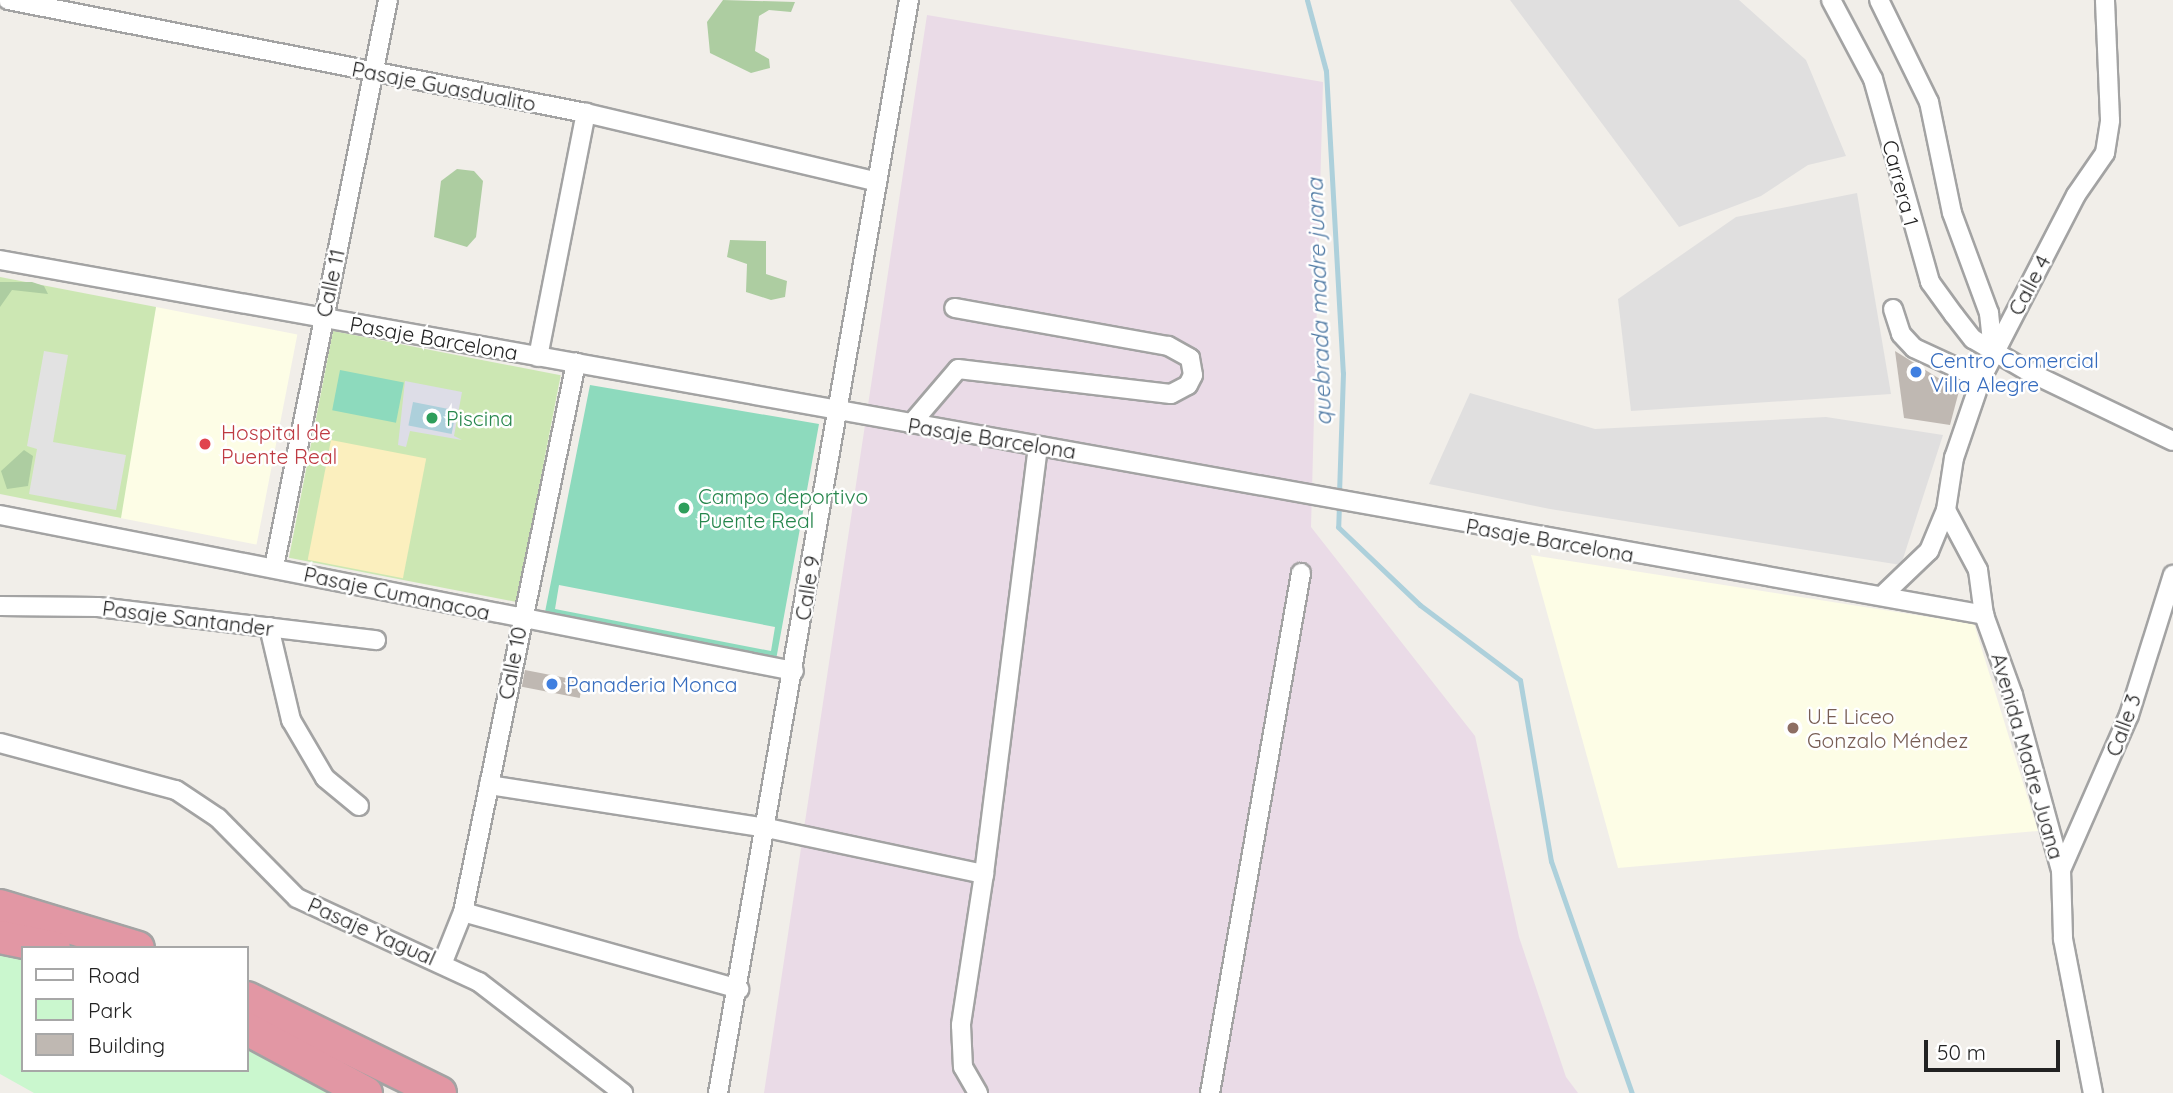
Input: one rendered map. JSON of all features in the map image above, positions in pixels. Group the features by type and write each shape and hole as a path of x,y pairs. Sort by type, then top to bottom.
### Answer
{"highway":[{"path":"0,906 131,946"},
{"path":"0,937 44,946"},
{"path":"248,998 440,1093"},
{"path":"248,1029 366,1093"}],"street":[{"name":"Pasaje Guasdualito","path":"8,0 586,113 877,182"},
{"name":"Calle 11","path":"274,567 388,0"},
{"name":"Calle 9","path":"718,1093 739,989 835,412 909,0"},
{"name":"Carrera 1","path":"1831,0 1873,79 1930,282 1972,338 2173,441"},
{"path":"1879,0 1929,102 1952,213 1989,313 1993,351"},
{"name":"Calle 4","path":"1885,593 1929,551 1946,510 1954,458 1993,351 2076,195 2105,153 2110,120 2105,0"},
{"path":"538,357 586,113"},
{"name":"Pasaje Barcelona","path":"0,260 835,412 1339,496 1438,521 1885,593 1984,615"},
{"path":"911,424 958,369 1171,394 1180,392 1193,375 1190,358 1168,346 954,308"},
{"path":"1893,309 1902,334 1914,348 1981,379"},
{"name":"Calle 10","path":"443,962 463,912 521,618 576,363"},
{"path":"978,1093 963,1067 961,1025 984,874 1038,446"},
{"name":"Avenida Madre Juana","path":"1946,510 1978,570 1984,615 2013,695 2061,870 2063,939 2093,1093"},
{"name":"Pasaje Cumanacoa","path":"0,515 794,671"},
{"path":"1210,1093 1301,573"},
{"name":"Calle 3","path":"2061,870 2129,715 2173,575"},
{"name":"Pasaje Santander","path":"0,606 98,607 376,640"},
{"path":"269,627 291,720 325,778 359,806"},
{"name":"Pasaje Yagual","path":"0,743 176,790 218,818 298,898 443,962 513,1005 623,1093"},
{"path":"489,785 767,828 984,874"},
{"path":"463,912 739,989"}],"shaded area":[{"path":"1510,0 1739,0 1806,60 1846,156 1808,165 1761,196 1679,227"},
{"path":"927,15 1323,82 1311,527 1475,736 1519,937 1566,1077 1578,1093 764,1093"},
{"path":"1857,193 1891,394 1631,411 1618,299 1736,217"},
{"name":"Hospital de Puente Real","path":"156,307 297,334 257,545 115,517"},
{"path":"44,351 68,355 53,442 126,455 116,510 29,494 37,449 27,446"},
{"path":"405,381 462,392 454,436 462,440 410,431 406,447 398,445"},
{"path":"1470,393 1595,429 1826,417 1943,435 1901,565 1550,509 1429,484"},
{"name":"U.E Liceo Gonzalo Méndez","path":"1531,555 1974,624 2038,831 1618,868"}],"green space":[{"path":"723,0 795,2 791,12 769,10 759,16 755,51 769,59 770,68 751,73 710,53 707,22"},
{"path":"457,169 474,171 483,181 476,237 467,247 434,237 441,181"},
{"path":"730,240 766,241 766,274 787,281 785,297 771,300 746,292 747,264 727,257"},
{"path":"0,277 156,307 121,518 0,494"},
{"path":"0,282 32,282 44,286 48,294 12,290 0,307"},
{"path":"333,331 561,375 517,602 289,558"},
{"path":"340,370 404,382 396,423 332,410"},
{"name":"Campo deportivo Puente Real","path":"590,385 819,424 776,660 545,612","holes":["559,585 775,627 771,651 555,609"]},
{"path":"24,450 33,456 28,486 7,489 1,471"},
{"path":"0,937 21,947 21,1072 248,1072 248,1030 366,1093 34,1093 0,1074"}],"sand":[{"path":"331,440 426,459 403,578 308,560"}],"water":[{"name":"Piscina","path":"413,402 456,410 452,434 408,426"}],"building":[{"name":"Centro Comercial Villa Alegre","path":"1895,351 1959,391 1950,425 1904,418"},
{"name":"Panaderia Monca","path":"525,670 583,681 580,698 522,687"}],"waterway":[{"name":"quebrada madre juana","path":"1307,0 1326,71 1343,373 1339,495"},
{"name":"quebrada madre juana","path":"1339,504 1338,527 1420,605 1520,680 1551,861 1632,1093"}],"place":[{"name":"Centro Comercial Villa Alegre","path":"1916,372"},
{"name":"Piscina","path":"432,418"},
{"name":"Hospital de Puente Real","path":"205,444"},
{"name":"Campo deportivo Puente Real","path":"684,508"},
{"name":"Panaderia Monca","path":"552,684"},
{"name":"U.E Liceo Gonzalo Méndez","path":"1793,728"}]}
